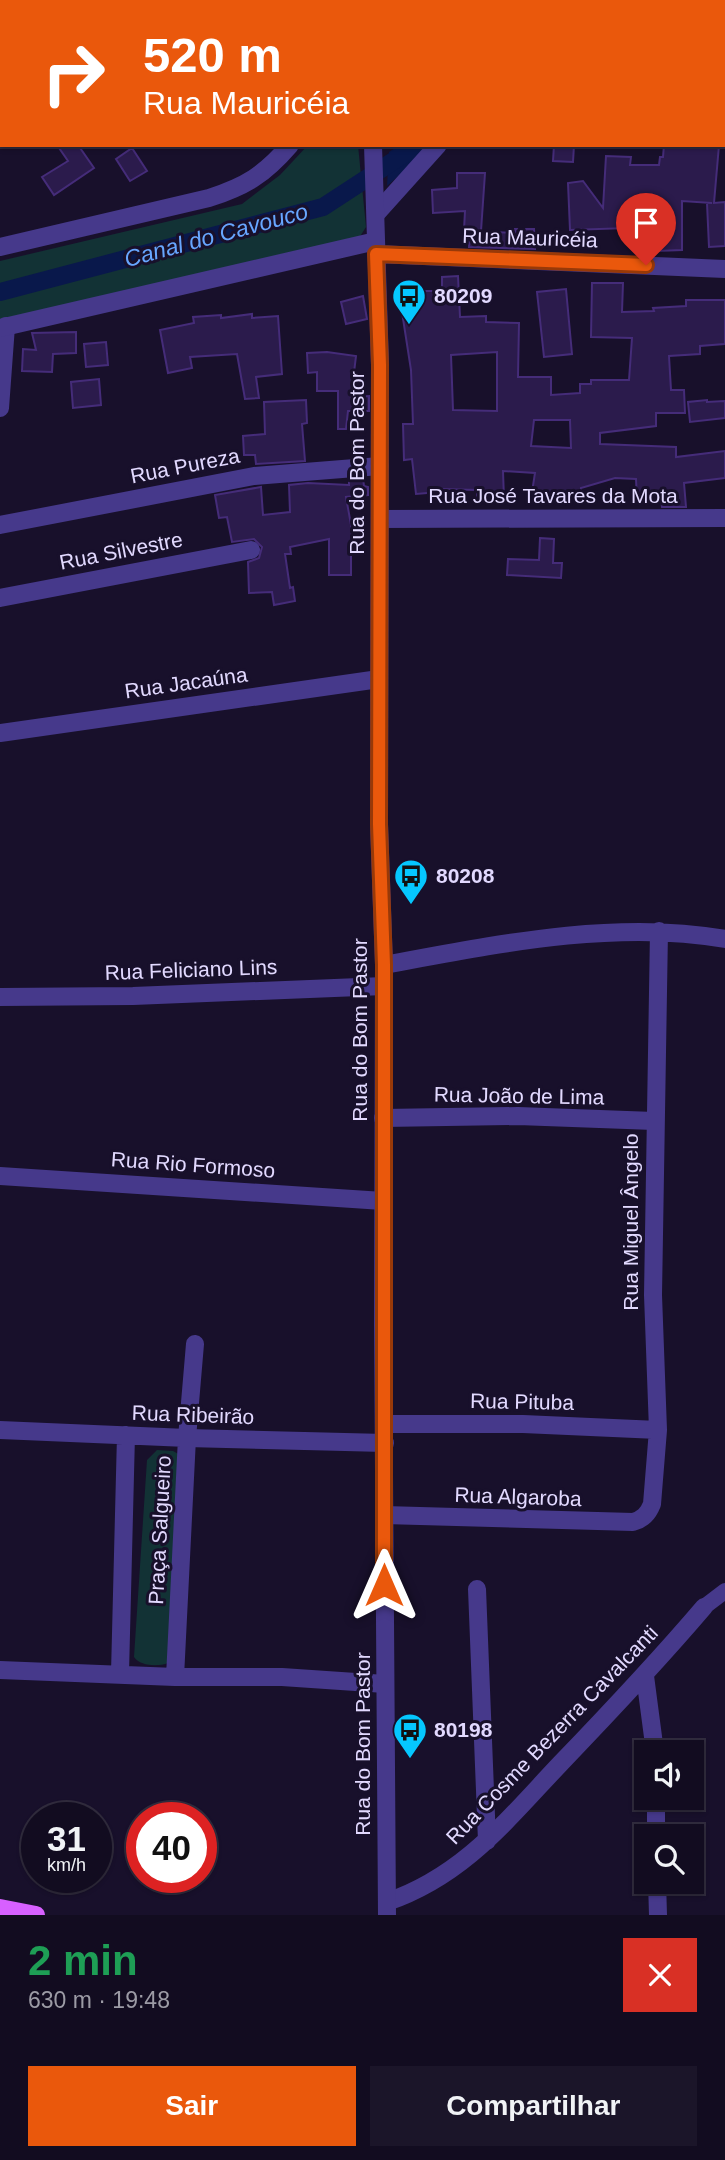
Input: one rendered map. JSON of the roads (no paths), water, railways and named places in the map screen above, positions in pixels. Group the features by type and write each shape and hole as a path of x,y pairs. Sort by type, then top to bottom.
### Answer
{"main road":[{"path":"0,1908 36,1915"}],"street":[{"name":"Rua do Bom Pastor","path":"373,147 380,365 379,824 384,965 387,1909"},
{"path":"376,208 436,147"},
{"path":"0,247 237,189 256,178 273,153"},
{"name":"Rua Mauricéia","path":"3,327 376,247 725,268"},
{"path":"0,408 3,327"},
{"name":"Rua Pureza","path":"0,525 254,476 380,466"},
{"name":"Rua José Tavares da Mota","path":"380,519 725,518"},
{"name":"Rua Silvestre","path":"0,598 251,550"},
{"name":"Rua Jacaúna","path":"0,733 379,679"},
{"path":"384,965 477,948 606,932 659,931 725,939"},
{"name":"Rua Miguel Ângelo","path":"648,1513 654,1487 658,1430 653,1295 659,931"},
{"name":"Rua Feliciano Lins","path":"0,997 133,996 384,986"},
{"name":"Rua João de Lima","path":"383,1118 518,1116 654,1121"},
{"name":"Rua Rio Formoso","path":"0,1176 383,1201"},
{"name":"Praça Salgueiro","path":"175,1677 187,1438 195,1344"},
{"name":"Rua Pituba","path":"384,1424 523,1424 658,1430"},
{"name":"Rua Ribeirão","path":"0,1430 385,1443"},
{"name":"Praça Salgueiro","path":"120,1673 126,1435"},
{"name":"Rua Algaroba","path":"384,1515 633,1522 648,1513"},
{"path":"477,1589 486,1841"},
{"path":"705,1607 725,1591"},
{"name":"Rua Cosme Bezerra Cavalcanti","path":"387,1909 438,1880 486,1841 645,1676 705,1607"},
{"path":"0,1670 175,1677 282,1677 385,1684"},
{"path":"645,1676 653,1740"},
{"path":"657,1894 658,1915"}],"waterway":[{"name":"Canal do Cavouco","path":"0,292 323,207 415,147"}],"place":[{"name":"80209","path":"409,326"},
{"name":"80208","path":"411,906"},
{"name":"80198","path":"410,1760"}]}
